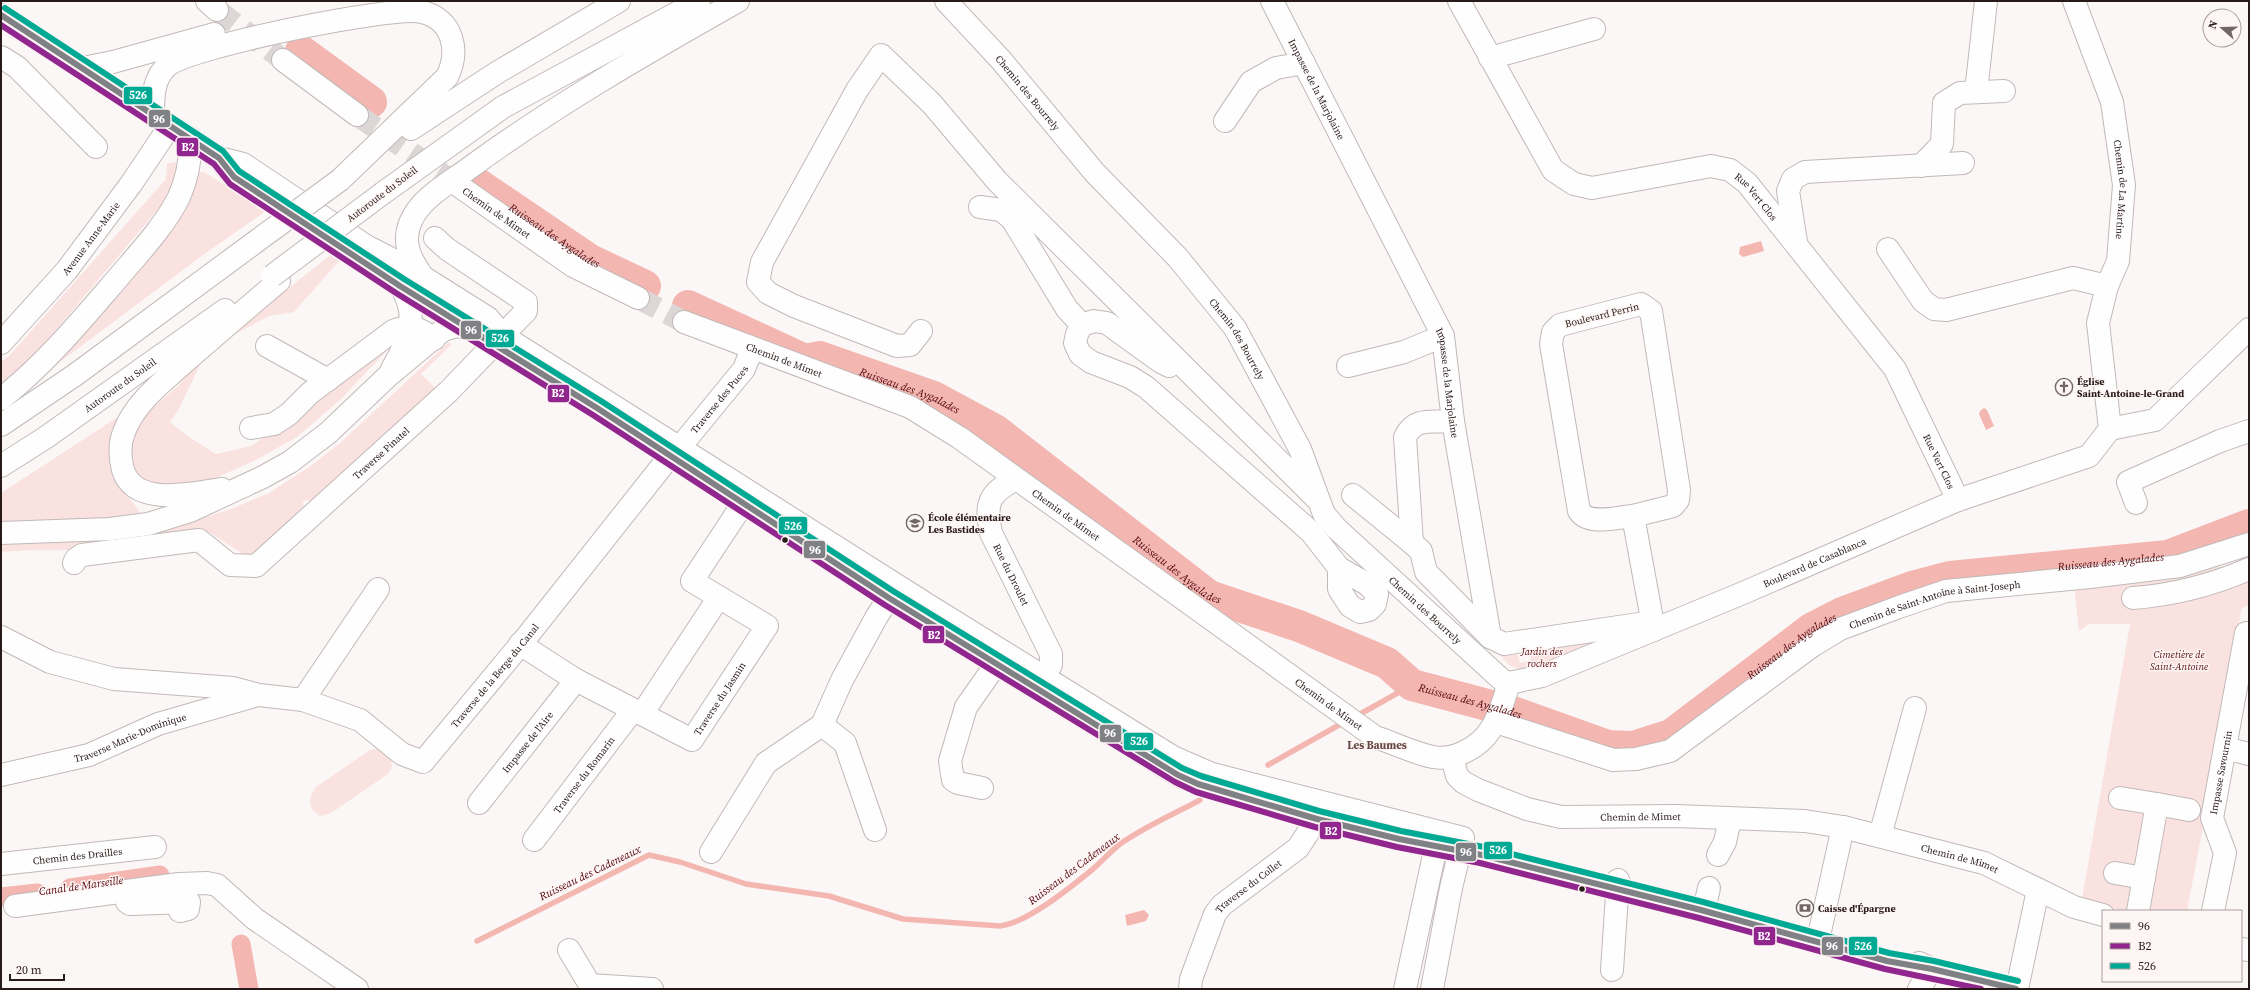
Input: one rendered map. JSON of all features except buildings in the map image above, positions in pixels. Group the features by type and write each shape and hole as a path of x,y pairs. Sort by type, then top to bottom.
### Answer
{"main road":[{"path":"83,68 113,62 164,47 300,14 379,1"},
{"path":"1,425 75,374 436,111 498,72 619,1"},
{"name":"Autoroute du Soleil","path":"1,466 45,438 276,278 383,193 503,107 699,1"},
{"path":"423,277 408,253 407,236 411,221 426,200 525,127 738,1"},
{"name":"Chemin des Bourrely","path":"946,1 1000,60 1095,173 1178,258 1235,328 1300,449 1324,514 1337,529 1502,680 1508,688"},
{"name":"Impasse de la Marjolaine","path":"1272,1 1443,336 1453,421 1490,637"},
{"name":"Rue Vert Clos","path":"1459,1 1553,170 1574,184 1592,188 1711,166 1730,170 1747,183 1895,369 1958,500"},
{"path":"1976,92 1986,1"},
{"name":"Chemin de La Martine","path":"2074,1 2112,102 2124,185 2118,261 2107,286 2098,323 2110,429"},
{"path":"153,114 154,87 160,76 168,65 189,56 221,46 282,31 387,13 416,11 435,17 447,30 454,42 454,59 447,77 340,180"},
{"path":"1,15 190,138 219,158 234,177 400,286 408,303 410,327 406,342 388,376"},
{"path":"1490,58 1594,29"},
{"path":"921,331 910,345 898,346 794,306 768,293 758,282 762,262 857,90 881,55 932,104 997,180 1318,500"},
{"path":"1,57 17,67 96,147"},
{"path":"283,60 357,115"},
{"path":"1225,121 1251,82 1276,68 1304,63"},
{"path":"1921,166 1942,144 1944,103 1960,93 2004,91"},
{"name":"Avenue Anne-Marie","path":"1,343 67,270 131,184 170,126"},
{"path":"1,399 26,379 53,352 129,265 173,208 189,168 190,138"},
{"path":"219,158 243,164 366,246 423,277 488,318 498,339"},
{"path":"1797,246 1788,191 1793,179 1805,172 1963,163"},
{"name":"Chemin de Mimet","path":"459,186 573,266 638,298"},
{"path":"980,207 1001,210 1012,219 1067,309 1082,325"},
{"name":"Traverse Pinatel","path":"74,563 76,558 82,555 149,548 199,540 205,543 224,562 230,565 256,566 449,391 526,311 526,302 447,249 435,238"},
{"path":"366,246 385,265 400,286 442,328"},
{"path":"1888,249 1924,301 1934,309 1946,310 2072,278 2107,286"},
{"path":"243,487 172,496 157,495 132,484 125,474 120,460 120,447 123,432 132,415 154,390 276,278"},
{"path":"1,533 110,529 148,524 190,511 264,477 311,447 328,434 388,376 442,328 450,304 445,291"},
{"name":"Boulevard Perrin","path":"1641,304 1651,311 1679,490 1678,500 1673,506 1633,516 1591,520 1583,517 1579,511 1551,344 1553,332 1560,325 1641,304"},
{"path":"1192,375 1161,362 1108,323 1094,321 1082,325 1076,334 1075,343 1080,354 1091,362 1130,377 1146,387 1310,532 1339,568"},
{"name":"Chemin de Mimet","path":"684,322 752,349 910,407 960,438 1348,718 1375,736 1433,757 1452,757 1457,776 1478,790 1527,809 1561,817 1676,816 1805,821 1843,827 1984,863 2074,907 2102,915"},
{"path":"251,428 274,424 289,414 310,393 386,336 403,327 419,329 457,326 468,328 498,339 893,592 997,663 1178,775 1198,784 1461,845 1482,855 1617,885 1701,910 1887,961 1932,969 2017,989 2038,890"},
{"path":"2110,429 2155,420 2249,329"},
{"path":"1348,366 1404,352 1443,336"},
{"path":"266,346 328,380"},
{"name":"Traverse des Puces","path":"675,452 744,369 752,349"},
{"path":"1412,542 1404,437 1410,427 1415,423 1453,421"},
{"name":"Boulevard de Casablanca","path":"1508,688 1542,676 1653,626 1958,500 2089,456 2110,429"},
{"path":"2136,503 2128,482 2220,441 2249,431"},
{"name":"Traverse de la Berge du Canal","path":"259,695 303,700 360,720 402,754 423,762 675,452"},
{"name":"Rue du Droulet","path":"1016,479 1001,487 993,496 987,512 991,533 1051,654 1051,665 1043,677"},
{"path":"1353,496 1412,542 1421,551 1426,572 1490,637 1504,644 1653,626 1633,516"},
{"name":"Traverse du Jasmin","path":"520,644 576,680 692,740 768,626 692,581 747,498"},
{"path":"2133,598 2162,602 2222,581 2244,571 2239,547"},
{"name":"Chemin de Saint-Antoine à Saint-Joseph","path":"1498,718 1612,760 1636,759 1670,751 1812,646 1840,629 1903,597 1946,591 2090,578 2180,566 2239,547"},
{"path":"303,700 378,589"},
{"path":"893,592 1043,677 1173,757 1212,774 1319,811"},
{"path":"711,852 766,763 822,726 842,680 877,616 893,592"},
{"name":"Traverse du Romarin","path":"534,840 637,712 719,597"},
{"name":"Impasse Savournin","path":"2213,910 2225,853 2212,818 2225,748 2241,711 2248,633"},
{"path":"1,637 50,662 114,679 233,688 259,695"},
{"path":"982,788 958,784 953,780 950,761 966,707 997,663"},
{"name":"Impasse de l'Aire","path":"479,803 576,680"},
{"path":"1452,757 1475,747 1487,736 1498,718 1508,688"},
{"name":"Traverse Marie-Dominique","path":"1,775 89,755 158,724 259,695"},
{"path":"1880,836 1916,708"},
{"path":"822,726 845,743 876,830"},
{"path":"2225,748 2249,754"},
{"path":"2120,798 2189,810"},
{"path":"2138,910 2157,804"},
{"name":"Traverse du Collet","path":"1192,986 1215,914 1222,905 1298,848 1319,811"},
{"path":"1718,855 1725,842 1730,819"},
{"path":"1820,931 1843,827"},
{"path":"1405,989 1438,840"},
{"path":"1432,989 1451,888 1461,845"},
{"name":"Chemin des Drailles","path":"1,864 155,847"},
{"path":"2115,873 2144,878"},
{"path":"15,906 179,884 207,883 217,885 255,919 357,989"},
{"path":"1617,885 1708,894 1820,931 1890,950 1932,969"},
{"path":"1612,970 1617,885"},
{"path":"128,891 124,899 130,904 189,902 188,909 180,911"},
{"path":"569,950 590,985 652,989"},
{"path":"1919,989 1932,969"}],"green space":[{"path":"176,162 174,183 165,201 27,364 11,380 1,382 1,362 10,355 166,179 167,164"},
{"path":"204,172 266,211 203,255 52,368 51,366 198,173"},
{"path":"332,254 340,260 294,312 269,316 235,334 202,360 179,409 170,422 186,435 216,454 251,446 297,415 392,345 340,400 297,437 256,460 209,481 173,488 156,485 139,475 130,462 130,438 145,415 178,386 201,357"},
{"path":"449,342 451,345 421,374 440,392 323,499 303,501 305,517 252,560 209,532 132,547 93,550 1,552 1,541 168,529 231,509 269,493 309,467 339,444"},
{"path":"118,417 110,446 111,466 118,484 136,506 141,515 103,520 1,522 1,493"},
{"name":"Cimetière de Saint-Antoine","path":"2249,556 2249,605 2241,609 2235,658 2187,910 2118,910 2082,899 2130,624 2089,624 2079,631 2074,587 2210,565 2223,567"},
{"name":"Jardin des rochers","path":"1634,628 1574,656 1523,671 1509,665 1498,652 1518,655 1520,663 1531,660 1528,649"},
{"path":"379,748 391,758 392,767 388,774 331,813 320,816 313,810 310,799 316,787 370,750"}],"shaded area":[{"path":"1761,241 1764,251 1743,257 1739,254 1740,247"},
{"path":"1984,408 1987,410 1994,426 1986,430 1979,414"},
{"path":"1144,910 1149,915 1146,921 1127,926 1125,915"}],"waterway":[{"name":"Ruisseau des Aygalades","path":"301,51 371,102"},
{"name":"Ruisseau des Aygalades","path":"469,178 590,260 645,286"},
{"name":"Ruisseau des Aygalades","path":"688,306 805,360 820,357 934,397 995,430 1209,596 1299,626 1387,663 1412,685 1510,711 1608,746 1633,747 1671,735 1811,629 1842,613 1912,587 1950,577 2168,556 2249,525"},
{"name":"Ruisseau des Cadeneaux","path":"1362,713 1412,685"},
{"name":"Ruisseau des Cadeneaux","path":"1268,765 1339,725"},
{"name":"Ruisseau des Cadeneaux","path":"477,941 649,855 680,862 746,884 829,896 903,919 1000,926 1023,918 1048,903 1093,869 1120,844 1149,826 1200,800"},
{"name":"Canal de Marseille","path":"70,888 160,875"},
{"name":"Canal de Marseille","path":"1,897 37,893"},
{"path":"241,944 249,989"}],"tunnel":[{"path":"217,10 283,60"},
{"path":"357,115 459,186"},
{"path":"638,298 684,322"}],"transit line":[{"name":"526","path":"5,8 223,151 239,171 404,279 601,401 893,591 1182,768 1201,776 1319,811 1401,831 1484,847 1703,902 1889,953 1934,961 2018,981"},
{"name":"96","path":"1,15 219,158 234,177 400,286 597,408 889,598 1178,775 1198,784 1317,819 1399,839 1482,855 1701,910 1887,961 1932,969 2016,989"},
{"name":"B2","path":"1,25 214,164 230,184 396,293 593,415 885,605 1175,782 1196,792 1315,827 1397,847 1480,863 1699,918 1885,969 1981,989"}],"place":[{"name":"Église Saint-Antoine-le-Grand","path":"2064,387"},
{"name":"École élémentaire Les Bastides","path":"915,523"},
{"name":"Caisse d'Épargne","path":"1805,908"}],"district":[{"name":"Les Baumes","path":"1377,745"}]}
